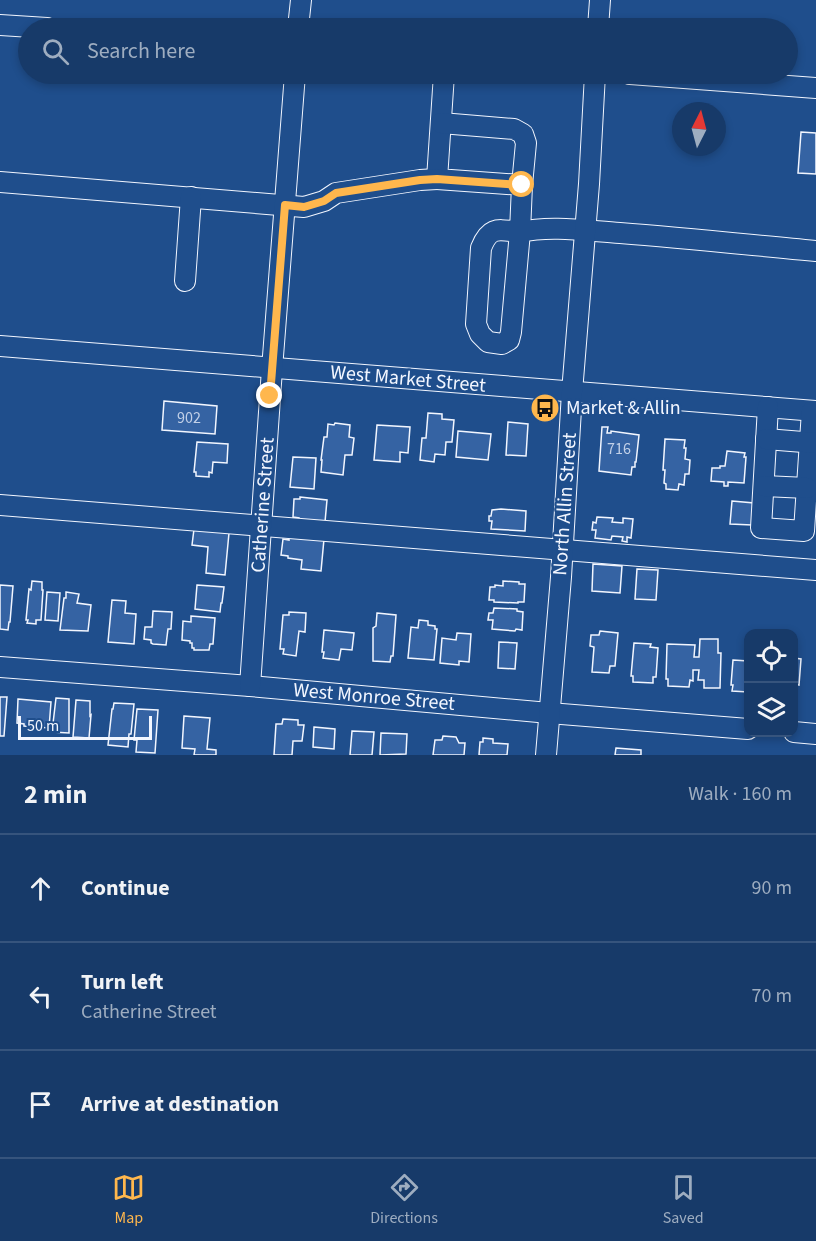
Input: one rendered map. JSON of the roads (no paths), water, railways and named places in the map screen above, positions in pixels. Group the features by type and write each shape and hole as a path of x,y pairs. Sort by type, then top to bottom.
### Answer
{"street":[{"path":"299,18 301,0"},
{"path":"599,18 600,0"},
{"path":"0,25 18,26"},
{"name":"Catherine Street","path":"250,686 294,84"},
{"path":"437,179 443,84"},
{"name":"North Allin Street","path":"546,755 594,84"},
{"path":"763,84 816,88"},
{"path":"441,123 514,129 523,134 526,143 520,232 511,332 508,340 502,344 488,342 480,334 476,324 481,248 486,236 495,230 520,232 534,229 585,230 816,252"},
{"path":"0,182 304,207 324,201 336,193 420,180 437,179 522,185"},
{"path":"185,281 191,197"},
{"name":"West Market Street","path":"0,346 814,411"},
{"path":"768,407 761,528 810,536 807,488 813,443 814,411"},
{"path":"766,439 813,443"},
{"path":"764,486 807,488"},
{"path":"0,505 816,570"},
{"name":"West Monroe Street","path":"0,667 744,729"},
{"path":"798,732 816,734"}],"place":[{"name":"Market & Allin","path":"545,408"}]}
